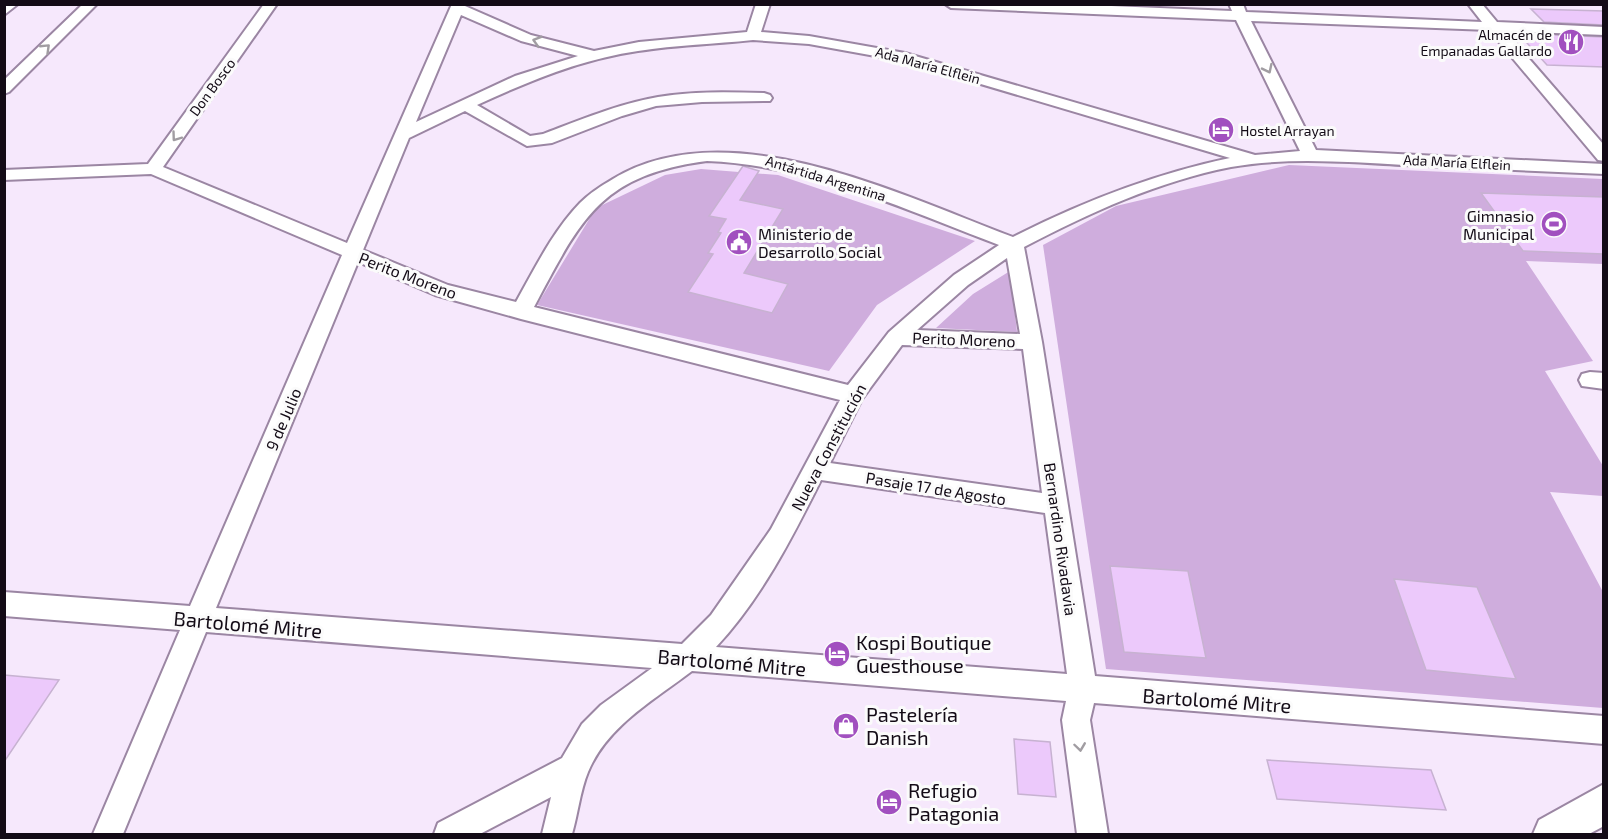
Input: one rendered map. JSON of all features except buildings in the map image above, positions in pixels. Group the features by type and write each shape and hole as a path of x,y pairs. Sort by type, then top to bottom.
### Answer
{"main road":[{"path":"1553,834 1604,803"}],"street":[{"path":"4,11 12,4"},
{"path":"4,89 91,4"},
{"name":"Don Bosco","path":"153,169 271,4"},
{"path":"753,36 763,4"},
{"path":"951,4 1239,10 1494,27 1604,31"},
{"path":"1474,4 1604,156"},
{"name":"Ada María Elflein","path":"458,6 526,38 594,55"},
{"name":"9 de Julio","path":"108,834 200,621 458,6"},
{"path":"1239,10 1310,154"},
{"name":"Ada María Elflein","path":"402,135 520,79 594,55 672,42 753,36 809,40 905,57 1253,159"},
{"path":"464,104 527,141 533,142 642,105 674,99 723,96 764,98"},
{"name":"Ada María Elflein","path":"1310,154 1604,169"},
{"name":"Nueva Constitución","path":"557,834 573,769 592,734 611,715 688,658 720,624 780,537 853,395 896,337 961,280 1014,244 1067,217 1147,186 1197,170 1253,159 1310,154"},
{"name":"Antártida Argentina","path":"521,312 579,215 598,196 630,175 650,166 684,159 724,156 763,159 796,167 869,190 1014,244"},
{"name":"Perito Moreno","path":"4,175 153,169 442,290 853,395"},
{"name":"Bernardino Rivadavia","path":"1014,244 1032,342 1083,690 1076,720 1092,834"},
{"name":"Perito Moreno","path":"896,337 1032,342"},
{"name":"Pasaje 17 de Agosto","path":"816,470 1056,506"},
{"name":"Bartolomé Mitre","path":"4,604 1604,730"},
{"path":"449,834 573,769"}],"shaded area":[{"path":"1289,165 1603,179 1603,264 1526,261 1593,361 1545,371 1603,466 1603,496 1550,492 1603,592 1603,708 1106,669 1043,245 1116,206"},
{"path":"701,169 778,175 975,241 877,305 829,371 537,305 596,208 665,175"},
{"path":"1010,271 1017,332 936,328 973,294"}],"place":[{"name":"Almacén de Empanadas Gallardo","path":"1571,42"},
{"name":"Hostel Arrayan","path":"1221,130"},
{"name":"Gimnasio Municipal","path":"1554,224"},
{"name":"Ministerio de Desarrollo Social","path":"739,242"},
{"name":"Kospi Boutique Guesthouse","path":"837,654"},
{"name":"Pastelería Danish","path":"846,726"},
{"name":"Refugio Patagonia","path":"889,802"}]}
